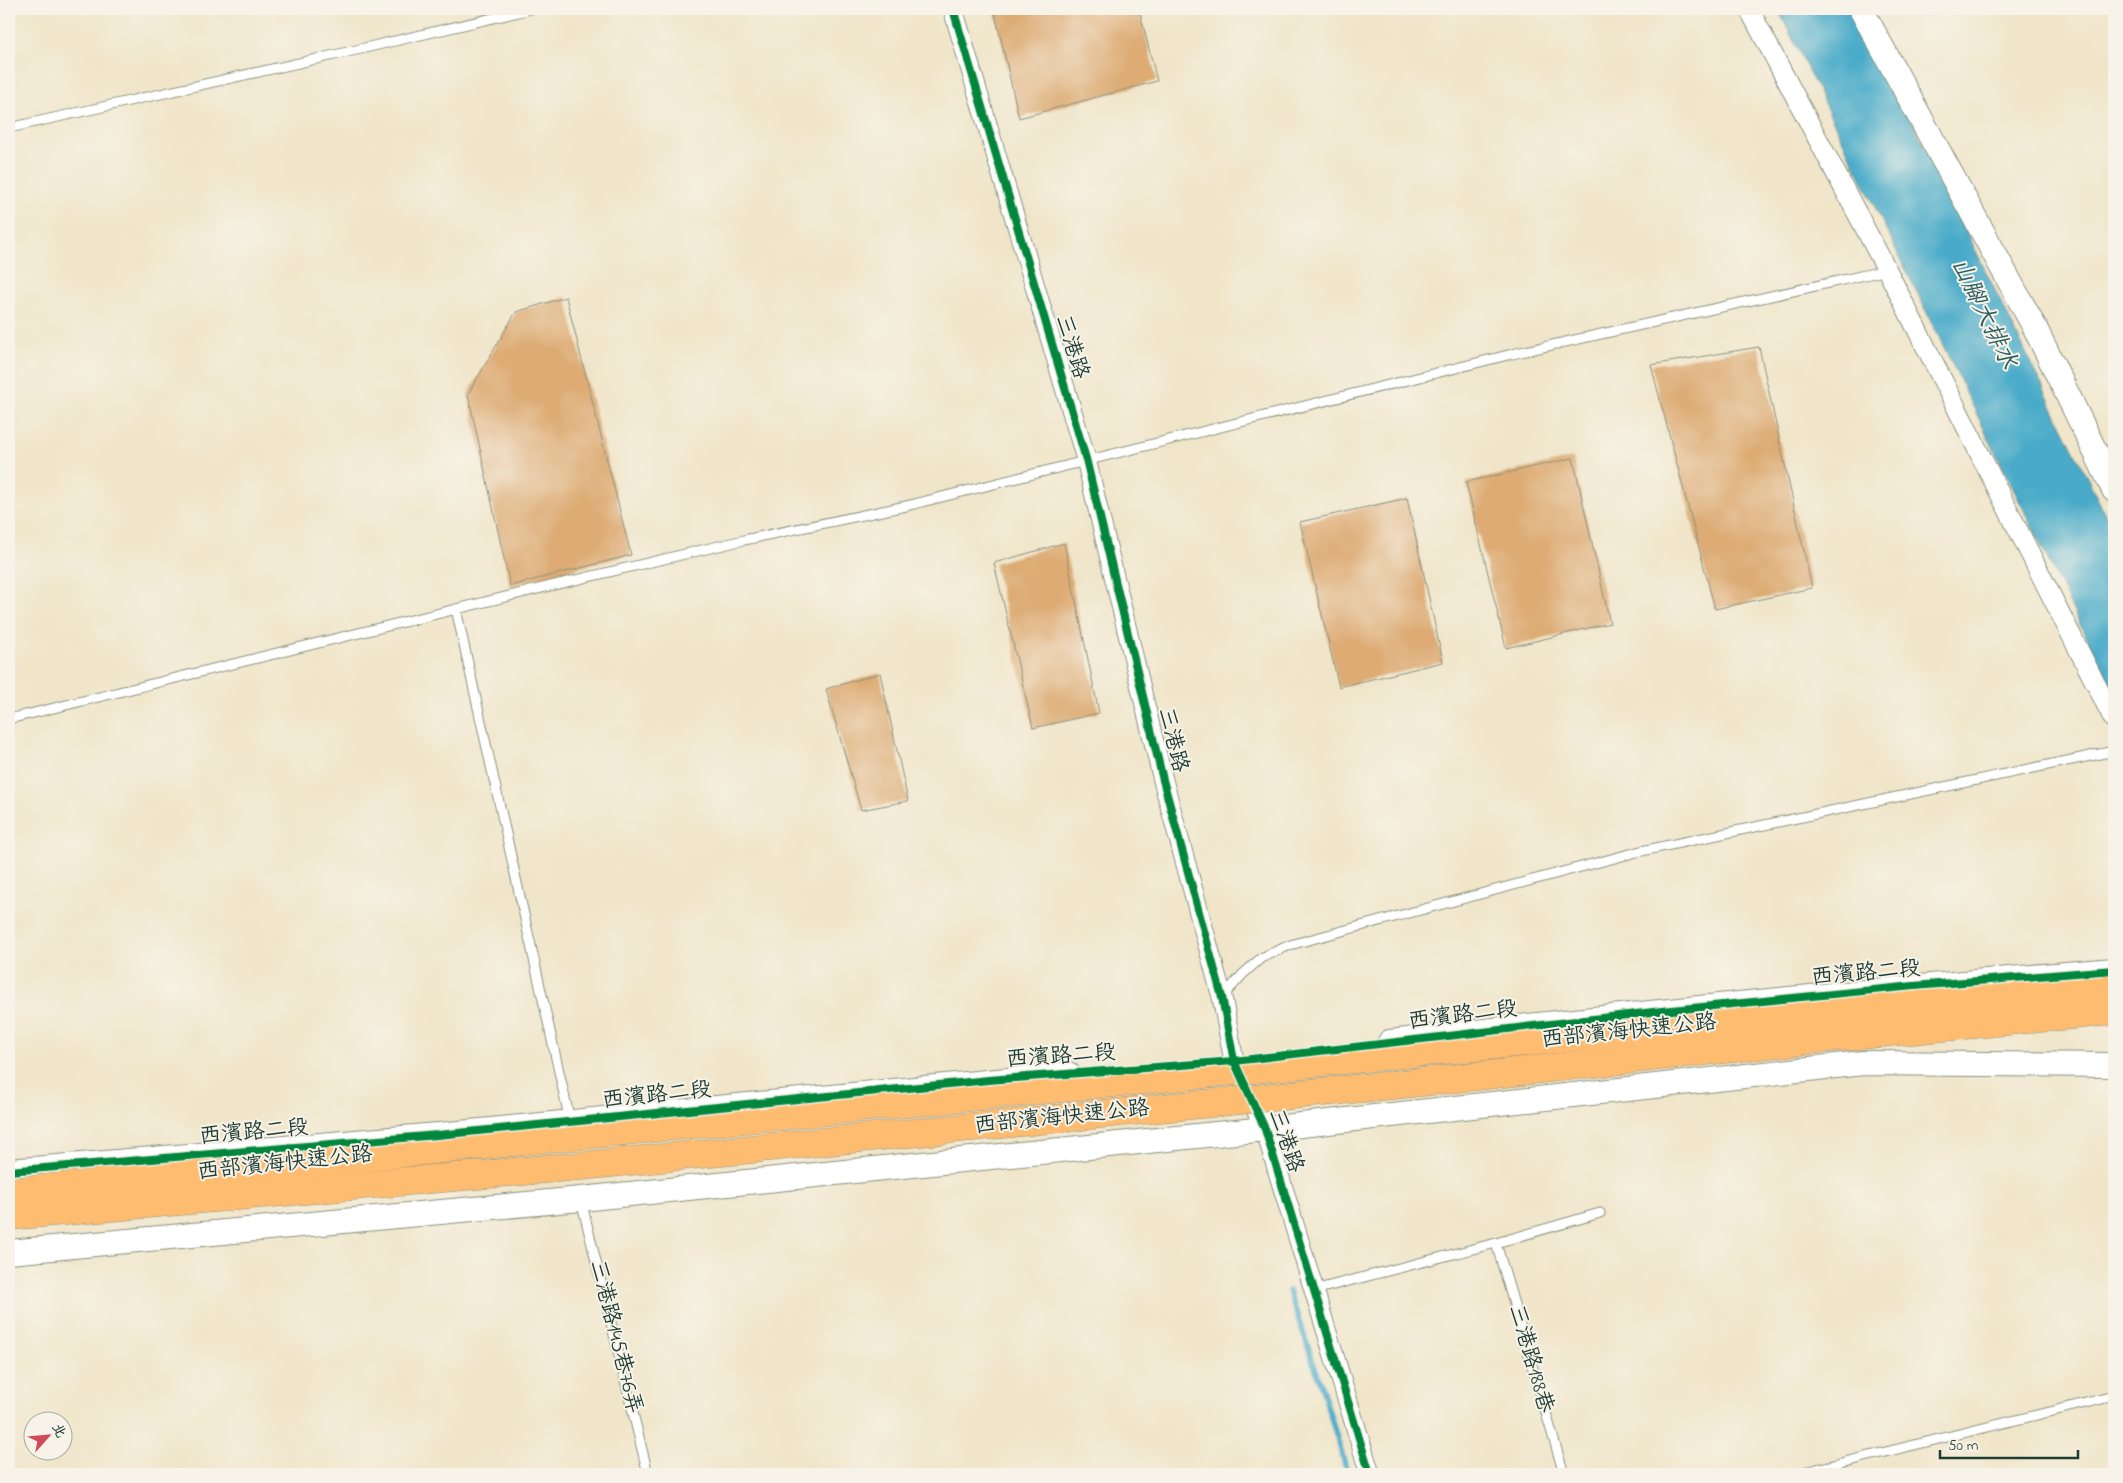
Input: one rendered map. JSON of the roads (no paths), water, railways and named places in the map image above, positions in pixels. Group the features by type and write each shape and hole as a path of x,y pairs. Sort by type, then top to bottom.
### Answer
{"highway":[{"name":"西部濱海快速公路","path":"9,1192 2114,984"},
{"name":"西部濱海快速公路","path":"9,1216 581,1166 1422,1082 1818,1039 2114,1012"}],"street":[{"name":"三港路","path":"952,9 1086,459 1164,780 1222,996 1234,1061 1265,1129 1370,1474"},
{"path":"1749,9 1887,270 2114,720"},
{"path":"1861,9 2035,328 2114,490"},
{"name":"西濱路二段","path":"9,1171 428,1136 989,1080 1234,1061 1662,1011 2114,970"},
{"path":"9,1252 581,1199 1265,1129 1863,1062 2114,1065"},
{"path":"570,1122 581,1199"}],"lane":[{"path":"9,128 531,9"},
{"path":"9,719 744,540 906,506 1086,459 1502,357 1887,270"},
{"path":"456,609 570,1122"},
{"path":"1222,996 1262,958 1290,945 1637,852 2114,750"},
{"name":"三港路145巷76弄","path":"581,1199 648,1474"},
{"path":"1314,1290 1496,1243 1600,1213"},
{"name":"三港路188巷","path":"1496,1243 1564,1474"},
{"path":"1796,1474 2114,1396"}],"water":[{"name":"山腳大排水","path":"1778,9 1857,9 2114,532 2114,694"}],"waterway":[{"path":"1289,1291 1321,1385 1348,1474"}]}
